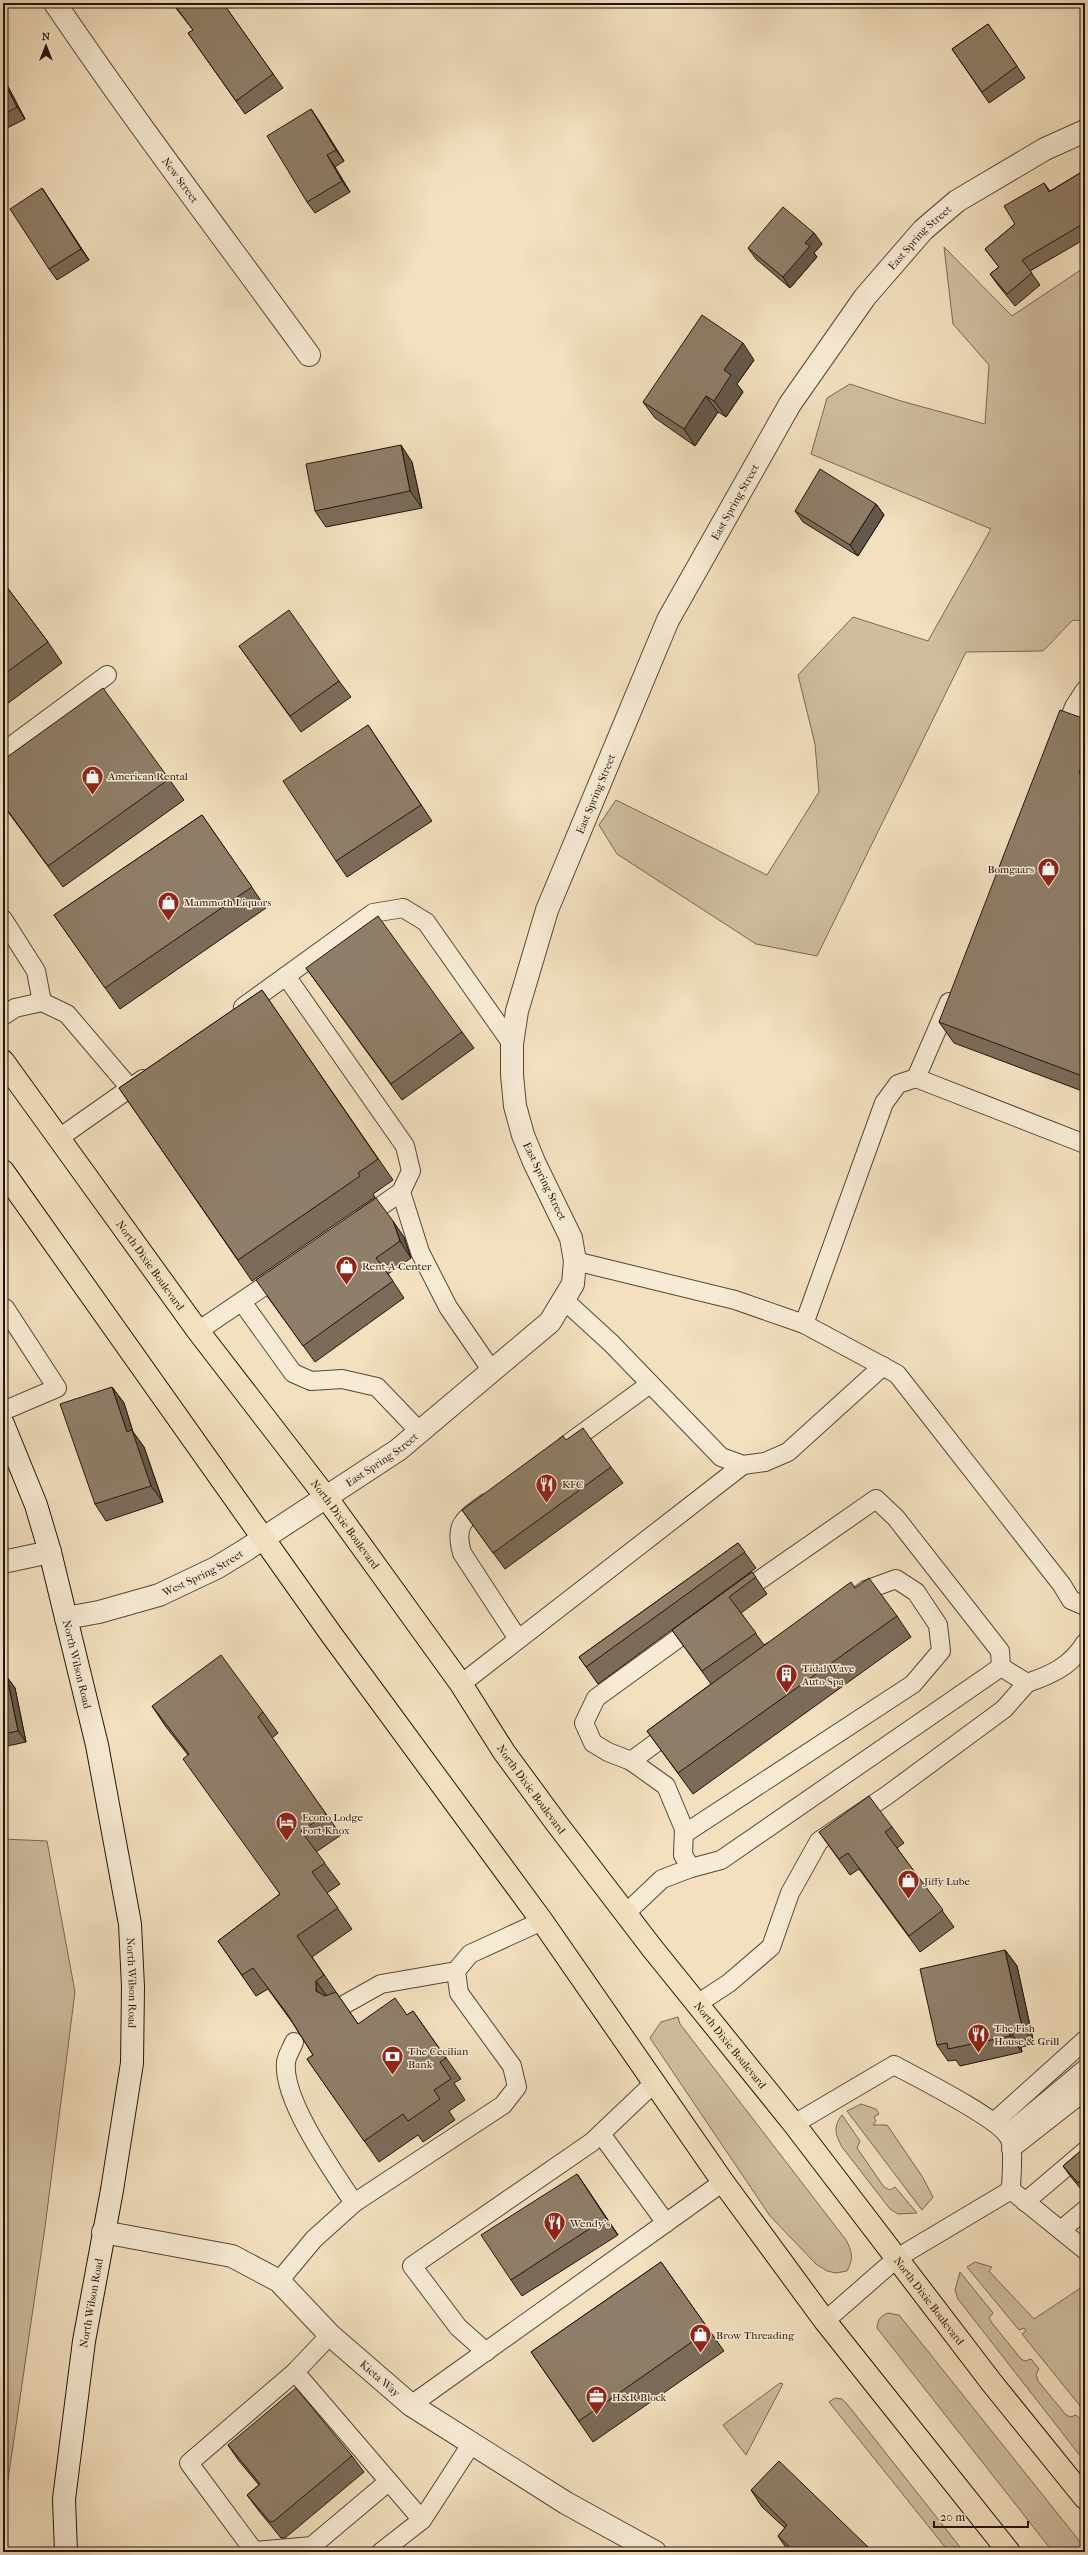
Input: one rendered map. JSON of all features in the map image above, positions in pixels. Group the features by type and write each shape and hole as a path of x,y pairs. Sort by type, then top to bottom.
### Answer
{"highway":[{"name":"North Dixie Boulevard","path":"3,1061 198,1331 326,1497 461,1684 504,1752 696,2004 794,2124 992,2383 1085,2498"},
{"path":"3,1171 263,1537 542,1920 723,2182 825,2321 1009,2552"}],"street":[{"name":"New Street","path":"55,3 114,90 160,150 309,355"},
{"name":"East Spring Street","path":"326,1497 369,1470 420,1432 550,1322 573,1284 575,1261 569,1232 534,1162 523,1135 512,1083 512,1044 517,1011 547,910 668,620 790,404 865,297 923,230 957,201 1045,149 1085,131"},
{"name":"North Wilson Road","path":"3,1424 36,1505 50,1552 97,1746 130,1924 134,1987 132,2063 112,2190 84,2341 64,2499 66,2552"},
{"name":"West Spring Street","path":"66,1618 99,1612 159,1595 216,1568 326,1497"},
{"path":"3,1562 50,1552"},
{"name":"Kieta Way","path":"103,2232 232,2256 278,2281 330,2336 412,2405 566,2503 655,2552"}],"lane":[{"path":"3,752 107,675"},
{"path":"1056,751 1074,707 1085,690"},
{"path":"227,1018 373,913 403,908 426,922 512,1044"},
{"path":"4,922 36,971 42,1002"},
{"path":"286,976 405,1146 412,1171 401,1192 350,1227"},
{"path":"916,1078 957,984"},
{"path":"3,1016 15,1008 42,1002 67,1014 130,1088"},
{"path":"59,1138 156,1070"},
{"path":"804,1324 884,1103 898,1084 916,1078 1085,1144"},
{"path":"401,1192 424,1259 448,1308 492,1371"},
{"path":"575,1261 735,1300 804,1324 897,1374 1062,1585 1071,1600 1085,1606"},
{"path":"198,1331 299,1262"},
{"path":"564,1300 611,1343 721,1457 743,1465 765,1462 788,1452 883,1366"},
{"path":"242,1302 293,1373 311,1381 342,1379 377,1387 420,1432"},
{"path":"3,1310 5,1308 57,1388 3,1411"},
{"path":"550,1457 650,1384"},
{"path":"461,1684 743,1465"},
{"path":"500,1493 463,1521 458,1538 462,1553 518,1639"},
{"path":"691,1868 683,1855 684,1834 666,1786 631,1761 608,1752 594,1743 584,1724 596,1698 788,1558 876,1499 896,1518 1000,1651 1001,1667"},
{"path":"684,1834 913,1684 941,1651 938,1625 916,1592 896,1579 866,1590 841,1608"},
{"path":"696,2004 729,1983 771,1947 790,1893 819,1841 886,1796 1004,1709 1027,1683 1056,1673 1079,1653 1085,1643"},
{"path":"1001,1667 1027,1683"},
{"path":"626,1914 662,1879 691,1868 721,1860 1001,1667"},
{"path":"631,1761 688,1720"},
{"path":"340,2008 381,1984 456,1971 470,1954 542,1920"},
{"path":"278,2281 314,2239 354,2204 503,2105 517,2087 512,2066 459,1993 456,1971"},
{"path":"1085,2040 1004,2135 1011,2190 1085,2250"},
{"path":"294,2042 286,2062 289,2086 310,2135 354,2204"},
{"path":"794,2124 894,2065 1004,2135"},
{"path":"1004,2135 1085,2069"},
{"path":"486,2352 458,2327 412,2266 601,2134 654,2084"},
{"path":"1004,2135 1085,2091"},
{"path":"601,2134 666,2223"},
{"path":"1025,2202 1085,2151"},
{"path":"412,2405 723,2182"},
{"path":"825,2321 897,2258 1011,2190"},
{"path":"1061,2230 1085,2210"},
{"path":"330,2336 295,2372 189,2463 254,2551 312,2546 388,2482"},
{"path":"295,2372 422,2520"},
{"path":"381,2552 422,2520 472,2443"}],"shaded area":[{"path":"944,247 1012,316 1085,267 1085,621 1073,620 1043,651 966,652 817,956 756,944 617,854 599,825 616,800 767,875 819,792 815,744 798,675 853,617 928,641 991,529 811,454 827,398 850,384 901,401 985,424 989,365 953,324"},
{"path":"3,1839 47,1841 75,1992 45,2227 3,2514"},
{"path":"678,2017 680,2024 846,2240 850,2248 851,2255 851,2263 847,2271 836,2273 827,2271 816,2264 770,2216 650,2038 661,2022"},
{"path":"861,2104 876,2109 879,2114 874,2117 876,2121 873,2125 887,2125 922,2176 933,2197 922,2210 847,2111"},
{"path":"842,2115 860,2141 857,2148 884,2187 890,2190 895,2187 917,2213 898,2214 890,2209 842,2147 838,2138 836,2127"},
{"path":"975,2262 992,2267 989,2271 1034,2319 1085,2285 1085,2412 1022,2334 1026,2331 1024,2328 1019,2330 967,2267"},
{"path":"960,2272 993,2313 989,2318 992,2323 1021,2359 1025,2361 1031,2359 1039,2369 1036,2374 1038,2381 1066,2415 1071,2417 1076,2415 1085,2424 1081,2431 1085,2437 1085,2462 958,2299 955,2290"},
{"path":"888,2313 899,2315 1085,2548 1085,2552 1053,2552 877,2328 880,2318"},
{"path":"780,2383 783,2384 746,2455 723,2425"},
{"path":"835,2398 842,2399 847,2404 964,2552 949,2552 829,2402"}],"building":[{"path":"173,3 223,3 273,74 236,101 188,33 193,30"},
{"path":"988,24 1017,66 982,92 952,49"},
{"path":"3,80 17,107 3,115"},
{"path":"311,109 336,150 327,155 342,181 307,202 267,136"},
{"path":"1085,170 1085,231 1081,225 1022,260 1032,273 1007,294 990,274 999,267 985,249 1015,224 1004,206 1044,183 1049,192"},
{"path":"42,188 81,249 49,269 10,209"},
{"path":"783,207 814,233 805,243 810,246 783,277 748,248"},
{"path":"702,315 743,343 724,370 731,375 714,401 706,396 684,429 643,402"},
{"path":"401,445 410,491 315,511 306,464"},
{"path":"820,469 876,504 850,545 795,511"},
{"path":"3,582 48,642 3,675"},
{"path":"289,610 339,681 290,716 239,646"},
{"name":"American Rental","path":"103,688 169,779 48,866 3,804 3,760"},
{"name":"Bomgaars","path":"1060,710 1085,719 1085,757 1079,773 1085,775 1085,1077 939,1022"},
{"path":"368,725 421,805 336,861 283,781"},
{"name":"Mammoth Liquors","path":"202,815 252,887 105,988 54,915"},
{"path":"378,916 462,1032 391,1084 306,968"},
{"path":"262,990 378,1159 358,1173 360,1176 238,1260 119,1088"},
{"name":"Rent-A-Center","path":"376,1198 393,1221 400,1241 376,1258 393,1281 303,1346 256,1280"},
{"path":"112,1387 127,1432 132,1430 151,1486 95,1504 60,1404"},
{"name":"KFC","path":"583,1428 611,1467 493,1553 462,1510 563,1436 566,1440"},
{"path":"738,1543 745,1552 586,1667 579,1657"},
{"path":"752,1572 756,1577 729,1597 756,1633 702,1671 672,1630"},
{"path":"869,1578 897,1616 678,1773 647,1731 851,1582 855,1588"},
{"path":"221,1655 263,1712 258,1717 326,1814 301,1831 325,1863 312,1872 338,1908 297,1936 324,1975 316,1981 316,1991 325,1996 336,1992 358,2024 395,1998 407,2015 413,2011 446,2058 440,2062 451,2079 434,2090 440,2099 408,2121 403,2114 364,2141 307,2059 313,2055 288,2015 253,1968 242,1975 218,1941 280,1894 183,1759 189,1754 152,1706"},
{"path":"3,1677 7,1677 18,1731 3,1734"},
{"name":"Jiffy Lube","path":"869,1796 892,1827 885,1832 943,1910 909,1936 848,1853 839,1859 819,1832"},
{"path":"1005,1950 1022,2027 1009,2030 1010,2036 948,2049 947,2043 937,2045 920,1969"},
{"path":"1085,2145 1085,2177 1078,2183 1063,2166 1084,2148"},
{"name":"Wendy's","path":"577,2174 606,2218 511,2280 481,2235"},
{"path":"661,2262 709,2330 579,2421 531,2352"},
{"path":"296,2388 352,2456 274,2521 270,2522 247,2495 260,2484 228,2445"},
{"path":"779,2461 867,2546 862,2552 795,2552 778,2536 787,2525 751,2490"}],"place":[{"name":"American Rental","path":"92,796"},
{"name":"Bomgaars","path":"1049,888"},
{"name":"Mammoth Liquors","path":"168,922"},
{"name":"Rent-A-Center","path":"346,1286"},
{"name":"KFC","path":"547,1504"},
{"name":"Tidal Wave Auto Spa","path":"786,1694"},
{"name":"Econo Lodge Fort Knox","path":"286,1842"},
{"name":"Jiffy Lube","path":"909,1900"},
{"name":"The Fish House & Grill","path":"978,2054"},
{"name":"The Cecilian Bank","path":"393,2076"},
{"name":"Wendy's","path":"555,2242"},
{"name":"Brow Threading","path":"701,2354"},
{"name":"H&R Block","path":"596,2416"}]}
